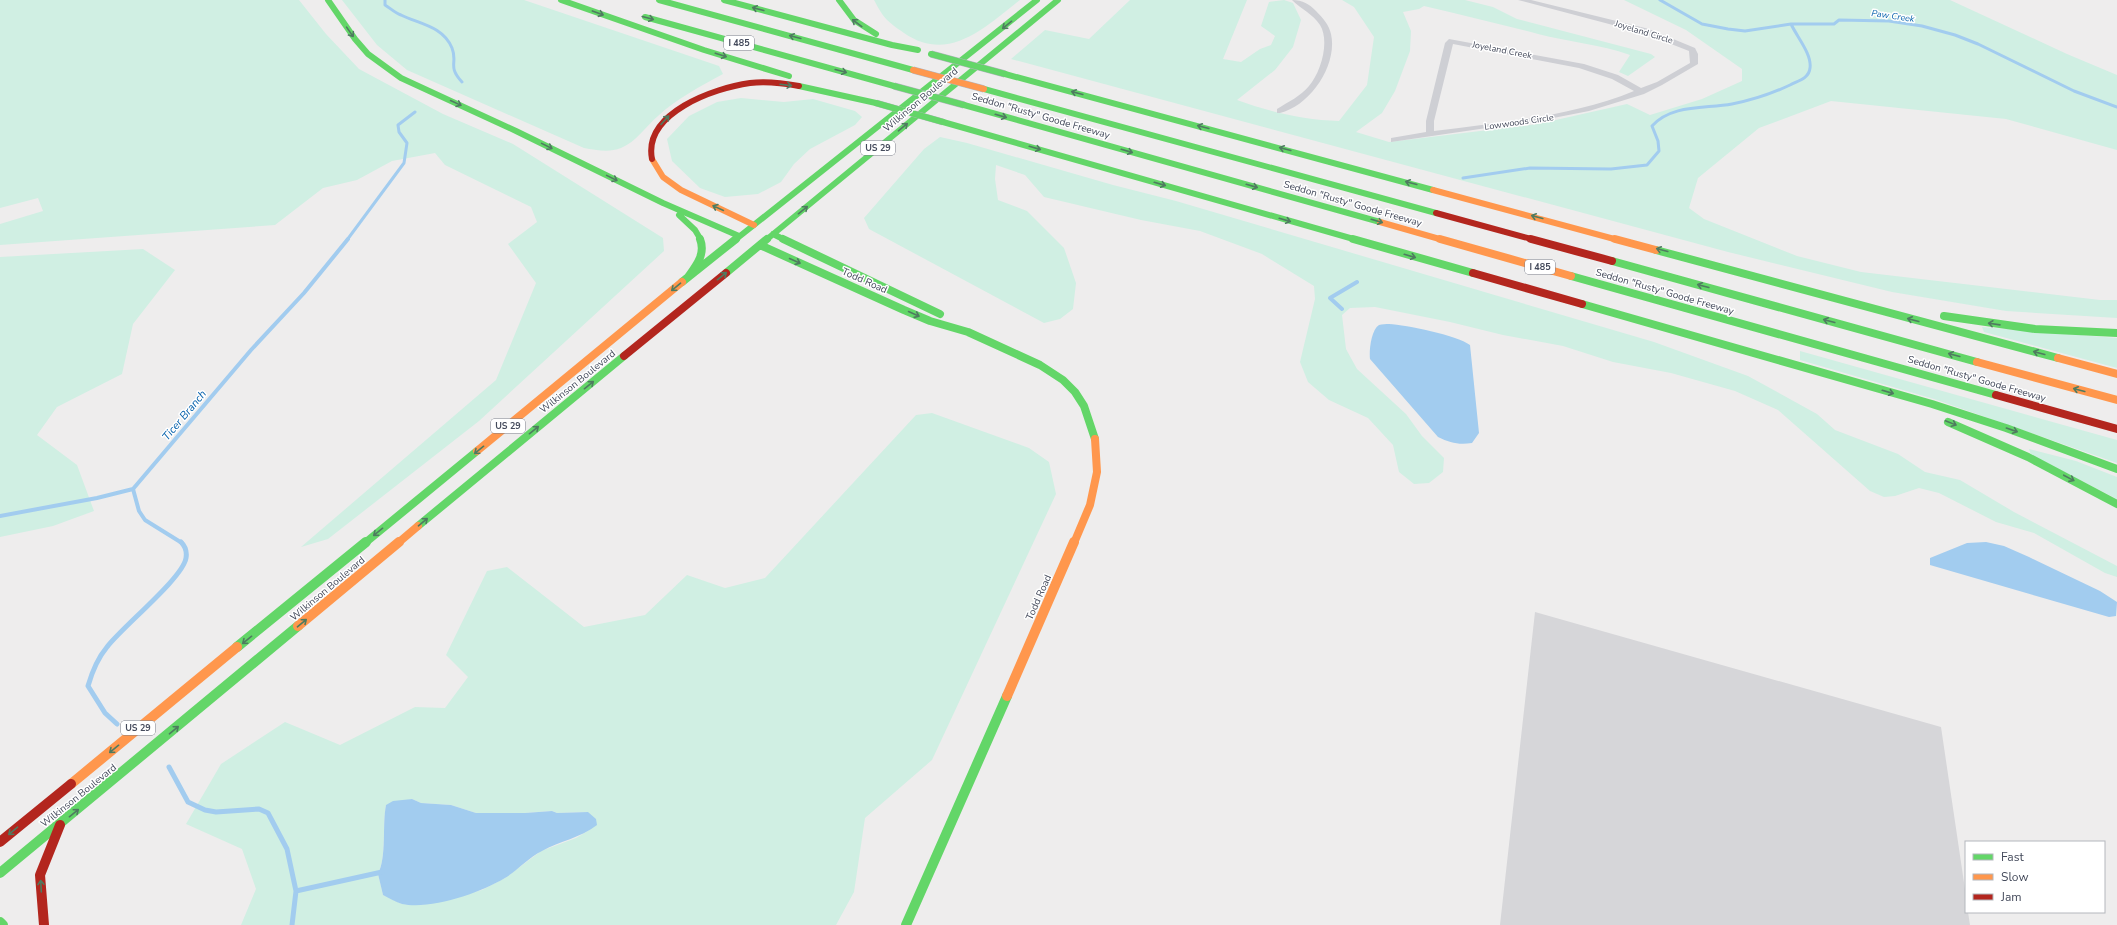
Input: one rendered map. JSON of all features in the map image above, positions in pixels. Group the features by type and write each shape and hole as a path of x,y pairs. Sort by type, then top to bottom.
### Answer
{"main road":[{"path":"328,0 355,39 368,54 401,78 516,131 663,203 692,226 705,245 705,254 700,264 688,277"},
{"path":"561,0 704,50 876,103 1960,413 2117,469"},
{"path":"583,0 621,10"},
{"name":"Seddon \"Rusty\" Goode Freeway","path":"659,0 2117,400"},
{"path":"724,0 892,45 918,50"},
{"path":"839,0 848,16 857,24 931,54 1781,282 1821,295 2117,374"},
{"name":"Wilkinson Boulevard","path":"0,842 688,277 1037,0"},
{"name":"Wilkinson Boulevard","path":"0,872 1058,0"},
{"name":"Seddon \"Rusty\" Goode Freeway","path":"636,15 964,105 2117,429"},
{"name":"Todd Road","path":"876,103 791,85 751,83 718,90 680,107 667,117 658,128 650,147 650,159 656,170 664,179 678,189 939,314 963,329 1043,367 1069,386 1082,404 1094,434 1097,456 1097,477 1090,505 906,925"},
{"name":"Todd Road","path":"663,203 927,319 963,329"},
{"path":"1781,282 1959,319 2035,329 2117,333"},
{"path":"1810,369 1821,376 1920,411"},
{"path":"1941,419 2028,457 2117,504"},
{"path":"44,925 40,874 60,824"},
{"path":"0,922 3,925"}],"street":[{"path":"1280,111 1298,100 1312,88 1325,59 1328,36 1325,26 1303,4 1296,0"},
{"name":"Joyeland Circle","path":"1522,0 1646,31 1692,50 1694,54 1694,64 1641,92"},
{"name":"Joyeland Creek","path":"1430,133 1430,121 1449,43 1452,41 1581,66 1615,78 1641,92"},
{"name":"Lowwoods Circle","path":"1394,140 1430,133 1565,115 1603,105 1641,92"}],"green space":[{"path":"0,0 299,0 326,34 359,69 443,114 513,144 663,238 664,251 479,421 328,539 301,547 496,380 536,283 508,244 537,222 531,207 445,165 435,153 392,161 357,180 323,188 275,225 0,245 0,224 43,211 38,198 0,208"},
{"path":"342,0 524,0 719,66 723,74 689,93 673,104 636,138 621,148 607,151 584,148 407,70 377,45"},
{"path":"874,0 1020,0 993,21 966,38 951,43 936,45 920,42 898,29 883,16"},
{"path":"1130,0 1247,0 1223,59 1241,62 1260,49 1271,45 1275,36 1261,26 1269,2 1284,0 1293,3 1301,20 1293,47 1275,70 1237,100 1274,112 1313,119 1339,121 1367,85 1374,37 1354,7 1342,0 1465,0 1493,7 1517,19 1651,54 1655,57 1628,76 1619,72 1630,55 1619,51 1549,37 1424,6 1419,9 1403,12 1411,31 1410,51 1395,91 1382,113 1356,132 1389,142 1538,124 1627,104 1650,115 1702,99 1742,81 1742,69 1686,30 1624,0 1950,0 2067,54 2117,75 2117,150 2006,119 1831,101 1759,128 1698,178 1689,208 1704,219 1797,256 1861,272 2100,300 2117,300 2117,318 2006,311 1892,292 1728,252 1011,59 1045,30 1089,39"},
{"path":"741,98 784,102 813,99 855,111 862,117 855,125 810,149 794,164 781,182 758,194 725,197 700,188 672,161 667,139 689,116 717,102"},
{"path":"940,137 967,143 1113,185 1176,201 1654,342 1748,376 1817,414 1835,430 1898,454 1925,472 1960,480 2014,512 2117,566 2117,577 2105,573 2034,533 1996,522 1939,493 1919,488 1895,496 1884,497 1870,491 1778,410 1735,391 1671,373 1613,362 1563,346 1503,335 1450,322 1375,307 1350,308 1342,315 1346,349 1357,369 1406,414 1422,436 1444,458 1443,472 1429,483 1414,484 1399,472 1393,445 1368,418 1329,400 1308,382 1300,362 1315,299 1314,286 1262,254 1200,231 1141,220 1044,197 1025,175 996,165 995,179 998,200 1027,211 1064,248 1076,283 1073,309 1060,319 1044,323 869,229 864,218 924,149"},
{"path":"143,249 175,270 133,324 122,374 57,407 37,435 77,465 94,511 53,526 0,537 0,257"},
{"path":"1982,327 2117,338 2117,368 1984,332"},
{"path":"1800,351 2117,440 2117,463 1934,399 1800,360"},
{"path":"932,413 1029,448 1049,462 1056,494 932,760 865,818 854,892 836,925 241,925 256,889 242,849 186,824 221,764 285,722 340,745 415,707 445,708 468,677 446,655 487,571 507,567 584,627 645,615 687,575 725,588 765,578 916,415","holes":["412,799 421,803 451,805 476,813 525,813 552,811 557,813 588,812 591,829 576,838 541,851 505,878 482,890 421,905 402,904 383,895 378,874 382,859 386,805"]},
{"path":"2029,449 2076,461 2117,477 2117,499 2031,455"}],"water":[{"path":"1389,324 1419,328 1443,334 1470,345 1479,433 1472,443 1455,443 1438,437 1370,359 1370,346 1374,331 1379,325"},
{"path":"1986,542 2004,546 2100,591 2117,602 2116,616 2109,617 1930,565 1930,558 1967,543"},
{"path":"412,799 421,803 451,805 476,813 525,813 552,811 557,813 588,812 596,819 597,825 584,833 537,854 495,884 455,899 427,905 402,904 383,895 378,874 382,859 386,805 393,801"}],"building":[{"path":"1535,612 1941,727 1965,889 1965,913 1968,913 1970,925 1500,925"}],"waterway":[{"name":"Ticer Branch","path":"385,0 385,5 397,13 437,30 443,35 452,48 454,53 455,72 462,82"},
{"name":"Paw Creek","path":"1660,0 1702,24 1728,29 1745,31 1791,24"},
{"name":"Paw Creek","path":"1791,24 1834,24 1839,20 1889,21 1922,26 1955,35 1978,44 2074,91 2117,107"},
{"path":"1463,178 1530,168 1611,169 1647,165 1659,151 1658,141 1652,126 1660,119 1679,111 1732,104 1755,99 1799,81 1805,77 1810,68 1809,57 1791,24"},
{"name":"Ticer Branch","path":"347,240 404,163 407,143 399,132 398,125 415,112"},
{"name":"Ticer Branch","path":"133,489 251,350 304,293 348,239"},
{"path":"1342,309 1330,298 1357,282"},
{"path":"0,516 97,498 133,489"},
{"name":"Ticer Branch","path":"133,489 139,511 145,520 182,543"},
{"name":"Ticer Branch","path":"117,724 105,713 88,686 91,676 107,647 164,590 182,567 186,554 185,547 182,543"},
{"name":"Ticer Branch","path":"169,767 188,802 205,810 216,812 259,809 268,813 287,849 296,891"},
{"path":"296,891 382,872"},
{"name":"Ticer Branch","path":"292,925 296,891"}],"traffic: fast":[{"path":"328,0 355,39 368,54 401,78 516,131 663,203 739,236"},
{"path":"561,0 704,50 789,76"},
{"path":"659,0 913,70"},
{"path":"724,0 892,45 918,50"},
{"path":"839,0 854,20 864,28 876,34"},
{"path":"682,282 1037,0"},
{"path":"726,273 1058,0"},
{"path":"645,17 894,86"},
{"path":"931,54 1005,74"},
{"path":"1005,74 1433,190"},
{"path":"799,86 876,103"},
{"path":"894,86 964,105"},
{"path":"984,89 1436,213"},
{"path":"876,103 943,122"},
{"path":"964,105 1380,222"},
{"path":"943,122 1473,273"},
{"path":"679,215 695,230 700,237 702,244 700,258 688,277"},
{"path":"773,234 940,314"},
{"path":"760,245 904,310 930,321 968,332 1040,365 1063,380 1075,392 1084,406 1095,439"},
{"path":"1656,250 2058,358"},
{"path":"1612,261 1977,362"},
{"path":"1571,276 1996,395"},
{"path":"1582,304 1932,404 2006,428 2117,469"},
{"path":"1944,316 2035,329 2117,333"},
{"path":"418,526 624,356"},
{"path":"1948,422 2028,457 2117,504"},
{"path":"237,647 477,451"},
{"path":"0,873 298,626"},
{"path":"906,925 1007,696"},
{"path":"0,922 3,925"}],"traffic: slow":[{"path":"913,70 984,89"},
{"path":"652,159 663,177 681,190 754,225"},
{"path":"1433,190 1656,250"},
{"path":"1380,222 1571,276"},
{"path":"477,451 682,282"},
{"path":"2058,358 2117,374"},
{"path":"1977,362 2117,400"},
{"path":"1007,696 1090,505 1097,472 1095,439"},
{"path":"298,626 418,526"},
{"path":"71,784 237,647"}],"traffic: jam":[{"path":"652,159 650,143 656,129 678,109 693,101 723,89 750,83 762,82 799,86"},
{"path":"1436,213 1612,261"},
{"path":"624,356 726,273"},
{"path":"1473,273 1582,304"},
{"path":"1996,395 2117,429"},
{"path":"0,842 71,784"},
{"path":"44,925 40,875 60,825"}]}
